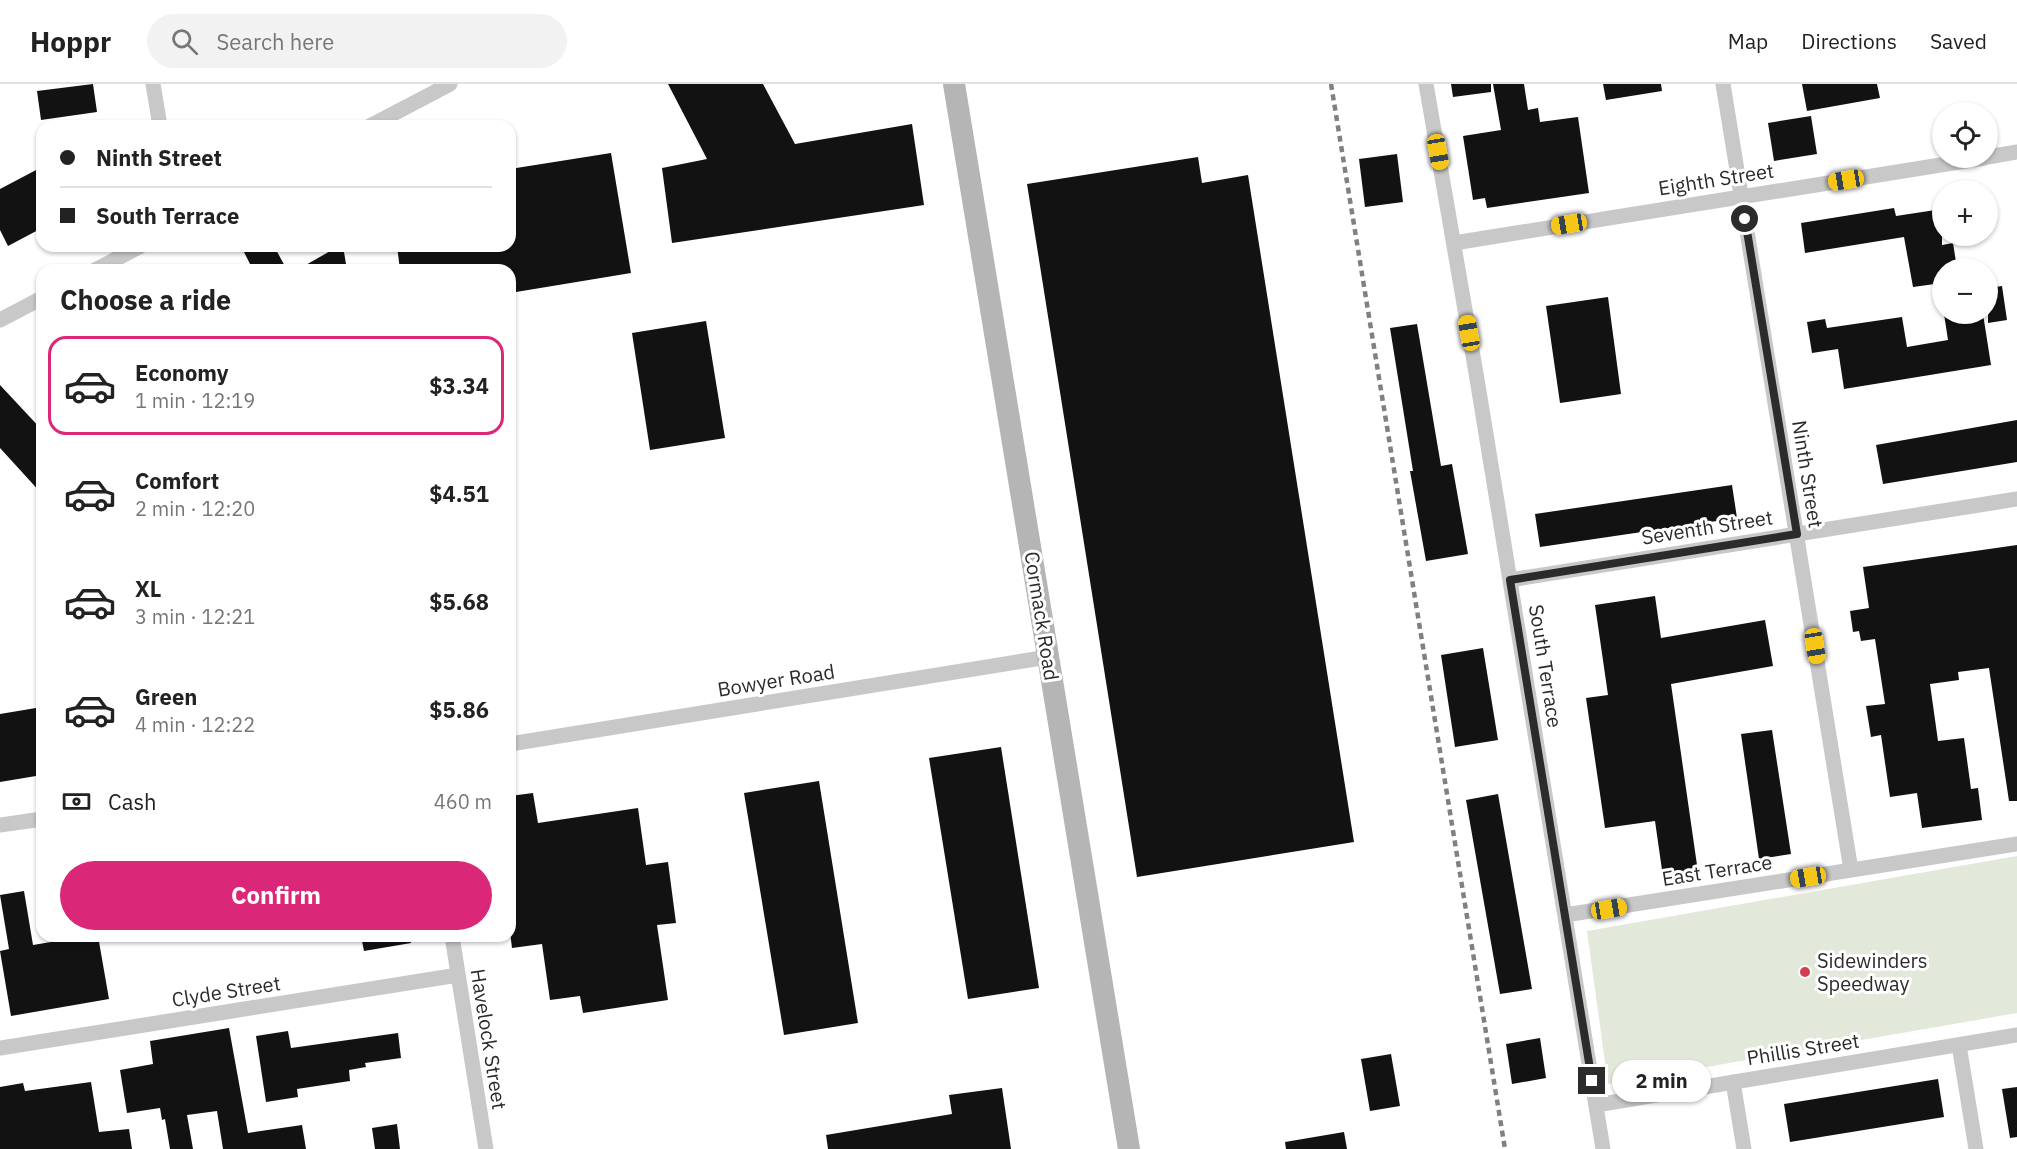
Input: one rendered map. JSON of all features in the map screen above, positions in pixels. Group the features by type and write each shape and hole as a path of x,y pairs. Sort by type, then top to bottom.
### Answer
{"street":[{"path":"153,84 159,120"},
{"path":"381,120 450,84"},
{"name":"Cormack Road","path":"954,84 1129,1149"},
{"name":"South Terrace","path":"1426,84 1604,1149"},
{"name":"Ninth Street","path":"1723,84 1851,870"},
{"name":"Eighth Street","path":"1998,155 2017,152"},
{"name":"Eighth Street","path":"1454,243 1932,166"},
{"path":"106,264 130,252"},
{"path":"0,320 36,301"},
{"name":"Seventh Street","path":"1510,580 2017,499"},
{"name":"Bowyer Road","path":"516,743 1048,657"},
{"path":"0,825 36,820"},
{"name":"East Terrace","path":"1565,915 2017,844"},
{"name":"Havelock Street","path":"453,942 486,1149"},
{"name":"Clyde Street","path":"0,1048 458,975"},
{"name":"Phillis Street","path":"1596,1105 2017,1035"},
{"path":"1959,1045 1976,1149"},
{"path":"1733,1082 1744,1149"}],"shaded area":[{"name":"Sidewinders Speedway","path":"2017,856 2017,1013 1608,1084 1587,931"}],"building":[{"path":"93,84 97,112 41,120 37,91"},
{"path":"668,84 763,84 795,144 912,124 924,205 672,243 662,168 707,159"},
{"path":"1451,84 1491,84 1491,92 1453,97"},
{"path":"1493,84 1524,84 1528,110 1538,108 1540,122 1578,117 1589,193 1487,208 1485,198 1473,200 1463,136 1501,130"},
{"path":"1603,84 1661,84 1662,91 1606,100"},
{"path":"1802,84 1877,84 1880,98 1807,111"},
{"path":"1811,116 1817,154 1774,161 1768,123"},
{"path":"611,153 631,273 516,292 516,264 399,264 398,252 516,252 516,168"},
{"path":"1397,154 1403,202 1365,207 1359,159"},
{"path":"1198,157 1202,183 1248,175 1354,842 1137,877 1027,184"},
{"path":"36,170 36,231 8,246 0,230 0,189"},
{"path":"1894,208 1896,216 1932,211 1932,246 1953,246 1955,258 1932,258 1932,284 1913,287 1904,237 1805,253 1801,223"},
{"path":"244,252 277,252 284,264 250,264"},
{"path":"328,252 344,252 346,264 308,264"},
{"path":"2002,286 2007,320 1998,321 1998,287"},
{"path":"1608,297 1621,394 1560,403 1546,306"},
{"path":"1902,317 1907,347 1948,340 1946,324 1985,324 1991,365 1844,389 1838,349 1812,353 1807,322 1825,319 1827,328"},
{"path":"706,321 725,438 650,450 632,333"},
{"path":"1417,324 1441,466 1452,464 1468,554 1426,561 1410,471 1413,471 1390,328"},
{"path":"0,385 36,424 36,487 0,448"},
{"path":"2017,420 2017,462 1883,484 1876,445"},
{"path":"1732,485 1737,518 1540,547 1535,514"},
{"path":"2017,545 2017,801 2009,801 1989,668 1958,672 1959,680 1930,684 1938,741 1964,738 1971,789 1978,788 1982,820 1922,828 1917,793 1890,797 1881,735 1871,737 1866,706 1885,704 1875,639 1861,641 1859,631 1853,632 1850,611 1869,608 1863,567"},
{"path":"1655,596 1661,638 1765,620 1773,666 1671,684 1698,872 1663,877 1655,821 1605,828 1586,698 1608,695 1595,605"},
{"path":"1483,648 1498,740 1455,747 1441,655"},
{"path":"36,708 36,776 0,782 0,714"},
{"path":"1772,730 1791,854 1759,859 1741,734"},
{"path":"1001,747 1039,988 968,999 929,758"},
{"path":"819,781 858,1023 784,1035 744,793"},
{"path":"533,793 538,823 638,808 646,865 668,862 676,923 657,925 668,1000 583,1013 580,996 550,1000 542,944 512,948 511,942 516,942 516,795"},
{"path":"1498,794 1532,989 1500,994 1466,800"},
{"path":"24,891 33,945 51,942 99,942 109,999 11,1016 0,951 9,949 0,895"},
{"path":"362,942 411,942 411,943 364,951"},
{"path":"229,1028 248,1133 302,1125 306,1149 223,1149 217,1111 187,1115 193,1149 170,1149 165,1119 162,1120 160,1108 127,1113 120,1070 153,1064 150,1041"},
{"path":"288,1031 291,1048 398,1033 401,1058 365,1063 366,1067 349,1070 350,1081 297,1089 298,1097 266,1102 256,1036"},
{"path":"1540,1038 1546,1078 1512,1084 1506,1044"},
{"path":"1391,1054 1400,1106 1370,1111 1361,1059"},
{"path":"1938,1079 1944,1117 1790,1142 1784,1104"},
{"path":"91,1082 99,1132 129,1129 132,1149 0,1149 0,1087 23,1083 25,1091"},
{"path":"2017,1087 2017,1137 2010,1138 2002,1089"},
{"path":"1002,1088 1011,1149 828,1149 826,1135 952,1114 949,1095"},
{"path":"397,1124 400,1149 375,1149 372,1128"},
{"path":"1344,1132 1347,1149 1286,1149 1285,1142"}],"railway":[{"path":"1331,84 1505,1149"}],"place":[{"name":"Sidewinders Speedway","path":"1805,972"}],"route":[{"path":"1592,1081 1510,580 1797,534 1745,219"}]}
